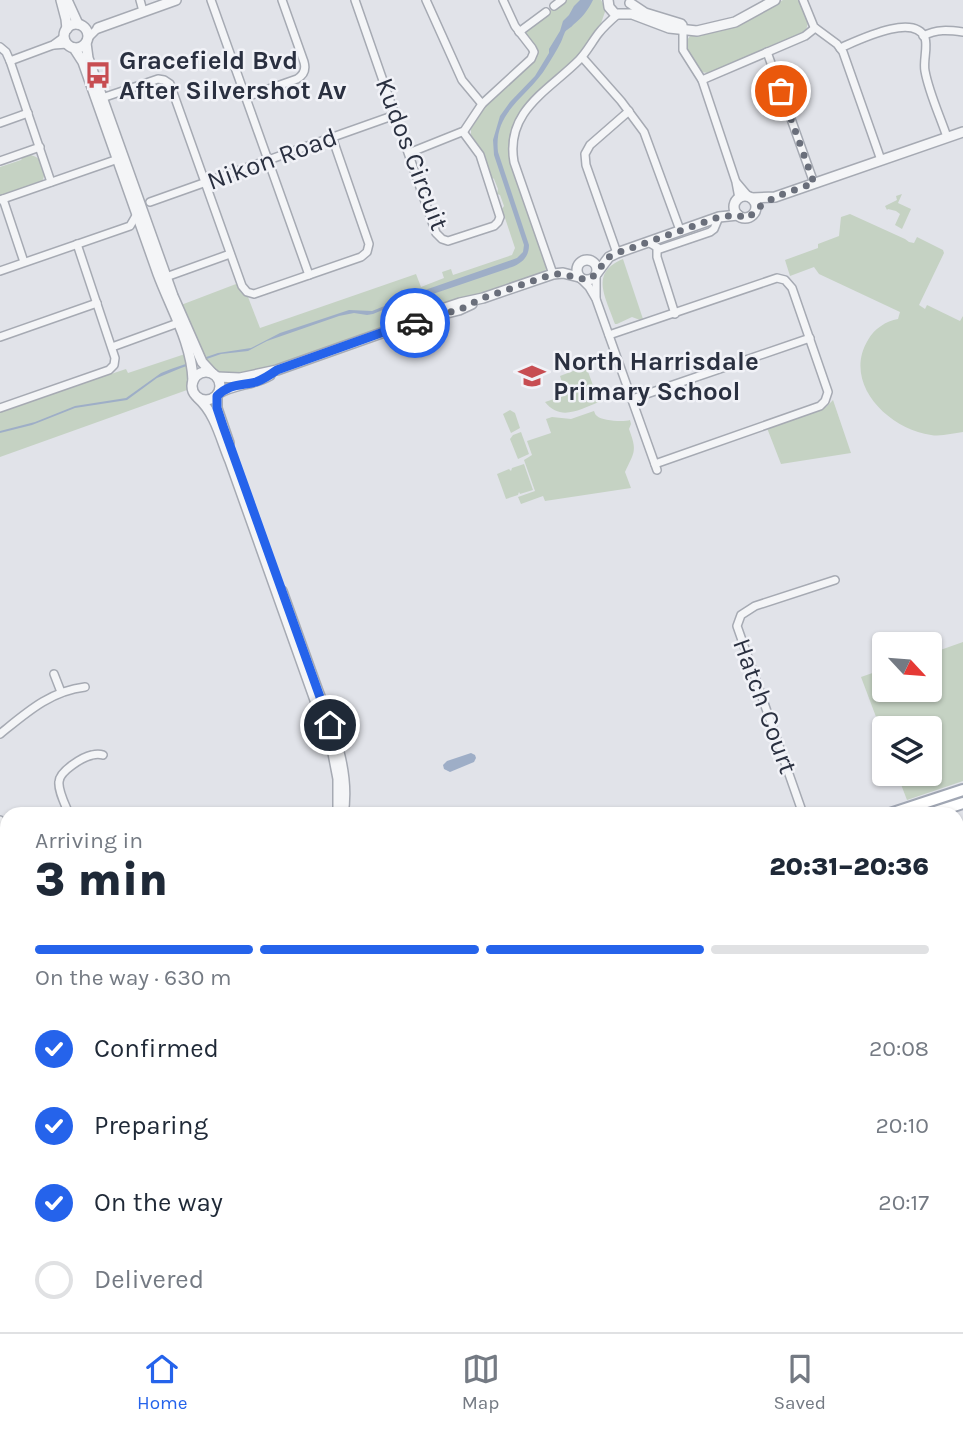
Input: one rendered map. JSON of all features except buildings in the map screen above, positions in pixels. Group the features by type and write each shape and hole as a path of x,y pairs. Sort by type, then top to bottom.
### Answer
{"main road":[{"path":"911,807 963,790"}],"street":[{"path":"61,0 68,39 83,62 118,159 166,277 202,362 220,384 217,408 323,714 337,769 338,807"},
{"path":"67,0 82,26 87,41 88,58 139,199 143,232 192,358 192,391 209,409 341,761 344,807"},
{"path":"139,0 143,11"},
{"path":"68,39 72,24 98,28 176,0"},
{"path":"211,0 309,275"},
{"path":"246,97 299,78 304,69 304,62 282,0"},
{"name":"Kudos Circuit","path":"355,0 436,233 442,239 453,240 494,226 499,220 500,213 480,155 463,132"},
{"path":"426,0 462,80 482,104"},
{"path":"409,153 463,132 471,124 482,104 531,60 533,50 519,32 503,0"},
{"path":"554,6 562,0"},
{"path":"630,2 645,13 697,31 735,22 775,0"},
{"path":"803,0 815,27 841,48 881,160"},
{"path":"558,274 514,162 513,140 518,121 528,107 582,57 603,29 629,8 630,2"},
{"path":"608,3 612,12 641,17 669,28 682,28"},
{"path":"603,29 608,3"},
{"path":"519,32 546,12"},
{"path":"702,80 805,36 815,27"},
{"path":"68,39 81,47 98,28"},
{"path":"682,28 684,54 702,80 736,182 742,203 747,218 753,215 756,203 742,203"},
{"path":"841,48 888,29 916,30 926,43 925,71 947,137"},
{"path":"923,36 942,30 963,32"},
{"path":"10,61 68,39"},
{"path":"0,47 10,61 51,182"},
{"path":"767,52 814,183"},
{"path":"582,57 638,122 648,138 680,230"},
{"path":"102,98 161,79 170,86 242,286 251,293 258,293 361,257 369,248 332,138"},
{"path":"613,255 584,154 590,145 629,111"},
{"path":"0,123 28,113"},
{"name":"Nikon Road","path":"150,202 395,116"},
{"path":"193,381 201,373 240,379 277,370 406,324 459,310 483,298 558,274 584,259 613,255 720,217 742,203 775,197 963,132"},
{"path":"0,161 40,147"},
{"path":"24,262 2,199 118,159"},
{"path":"756,209 775,197"},
{"path":"0,271 130,226 150,202 139,199"},
{"path":"648,242 657,248 667,248 710,232 720,217"},
{"path":"130,226 143,232"},
{"path":"0,408 110,369 114,365 116,359 77,244"},
{"path":"657,248 657,257 675,314"},
{"path":"166,277 230,254"},
{"path":"558,274 588,280 613,255"},
{"path":"590,260 596,264 596,299"},
{"path":"578,264 576,270 580,278 589,286 596,299 656,467 820,406 826,400 828,392 792,288 782,279 777,278 609,335"},
{"path":"0,337 97,303"},
{"path":"112,347 178,323"},
{"path":"632,400 810,338"},
{"path":"198,398 210,400 234,385 258,381 277,370"},
{"name":"Hatch Court","path":"801,807 737,626 741,615 755,606 835,580"},
{"path":"54,674 61,692"},
{"path":"0,734 40,703 61,692 85,687"},
{"path":"66,807 59,787 61,776 90,755 103,755"}],"green space":[{"path":"567,0 601,0 606,9 599,29 581,53 523,109 511,135 511,160 548,267 542,274 251,375 223,374 208,367 181,305 236,284 248,297 260,328 416,274 421,287 444,278 442,272 451,269 453,275 512,255 515,248 502,209 504,206 481,150 471,136 471,129 488,103 535,60 535,51 526,31"},
{"path":"783,0 800,0 808,21 803,34 708,73 700,72 687,50 690,36 735,26"},
{"path":"29,155 38,158 43,165 41,183 0,197 0,167"},
{"path":"902,194 898,203 911,209 902,229 895,225 900,214 887,210 885,206"},
{"path":"850,214 909,242 914,243 917,237 943,250 944,253 919,305 925,309 927,305 960,321 963,316 963,432 935,435 899,424 885,414 865,387 861,356 868,340 881,326 898,319 900,312 819,274 814,267 790,276 785,260 818,248 818,244 839,236 841,217"},
{"path":"623,259 643,319 632,317 615,324 605,295 603,279 606,271"},
{"path":"185,354 188,369 187,390 0,457 0,411 126,369 128,373"},
{"path":"586,366 599,402 564,413 551,408 545,402 566,395 560,376"},
{"path":"833,400 851,453 781,464 767,428 826,407"},
{"path":"510,410 515,413 520,428 511,433 503,414"},
{"path":"594,411 596,416 603,419 630,420 629,429 634,451 625,472 631,488 545,501 543,496 521,504 518,497 535,491 524,460 532,455 527,441 551,433 546,419 571,419"},
{"path":"521,432 529,454 518,459 510,439"},
{"path":"524,464 533,490 520,494 519,492 518,495 506,499 497,474"},
{"path":"963,642 963,781 907,800 902,786 942,786 942,716 876,716 861,677 872,673 872,702 942,702 942,649"}],"water":[{"path":"580,0 593,0 582,17 565,32 540,77 507,115 498,138 498,152 529,245 528,253 522,261 512,267 373,314 354,313 339,316 267,341 248,351 221,354 181,368 157,378 127,400 75,408 32,425 0,433 75,406 126,398 161,373 171,369 218,353 251,348 280,333 349,310 372,311 517,258 523,252 524,245 494,155 493,140 500,116 535,76 563,21"},
{"path":"471,753 476,758 474,762 450,772 444,769 443,765 447,761"}],"way so far":[{"path":"415,323 459,310 483,298 553,274 563,273 585,280 591,279 609,257 617,253 719,217 750,217 756,209 775,197 814,183 781,91"}],"place":[{"name":"Gracefield Bvd After Silvershot Av","path":"98,75"},
{"name":"North Harrisdale Primary School","path":"532,376"}],"route":[{"path":"330,725 223,426 217,408 217,396 234,385 258,381 277,370 415,323"}]}
